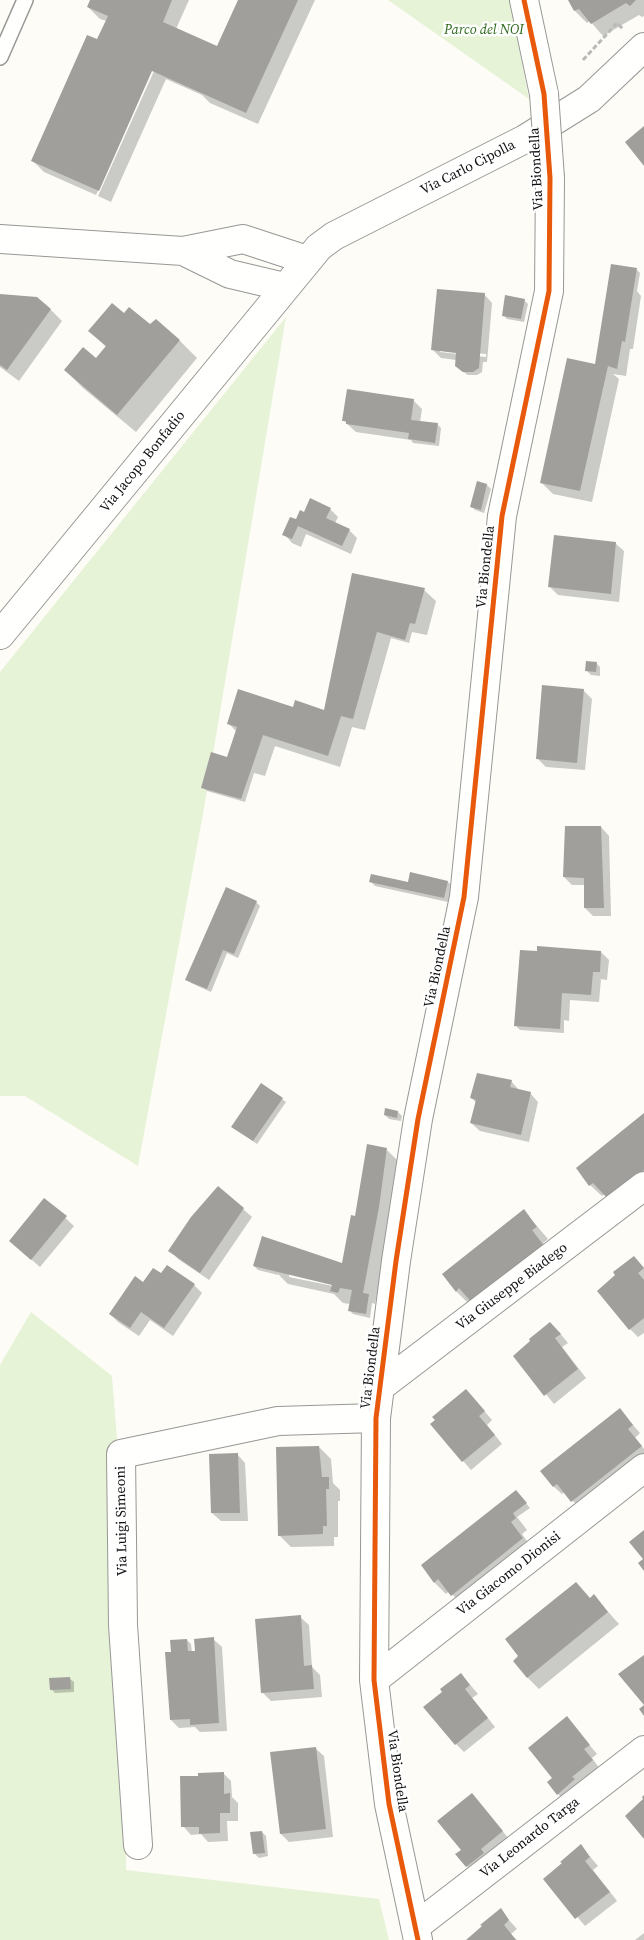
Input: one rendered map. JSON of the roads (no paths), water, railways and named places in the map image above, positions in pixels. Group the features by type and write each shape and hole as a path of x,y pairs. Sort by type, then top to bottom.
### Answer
{"street":[{"name":"Via Biondella","path":"417,1934 389,1804 374,1680 376,1418 396,1261 418,1119 464,897 502,516 549,291 550,178 544,94 524,0"},
{"name":"Via Carlo Cipolla","path":"285,288 319,247 334,236 525,139 590,99 644,47"},
{"path":"0,239 183,251 243,239 307,260"},
{"path":"183,251 230,274 285,288"},
{"name":"Via Jacopo Bonfadio","path":"0,635 285,288"},
{"name":"Via Giuseppe Biadego","path":"380,1387 644,1186"},
{"name":"Via Luigi Simeoni","path":"138,1846 123,1625 121,1454 278,1421 376,1418"},
{"name":"Via Giacomo Dionisi","path":"374,1680 644,1468"},
{"name":"Via Leonardo Targa","path":"417,1934 644,1750"}],"lane":[{"path":"0,57 25,0"}],"park label":[{"name":"Parco del NOI","path":"484,30"}]}
